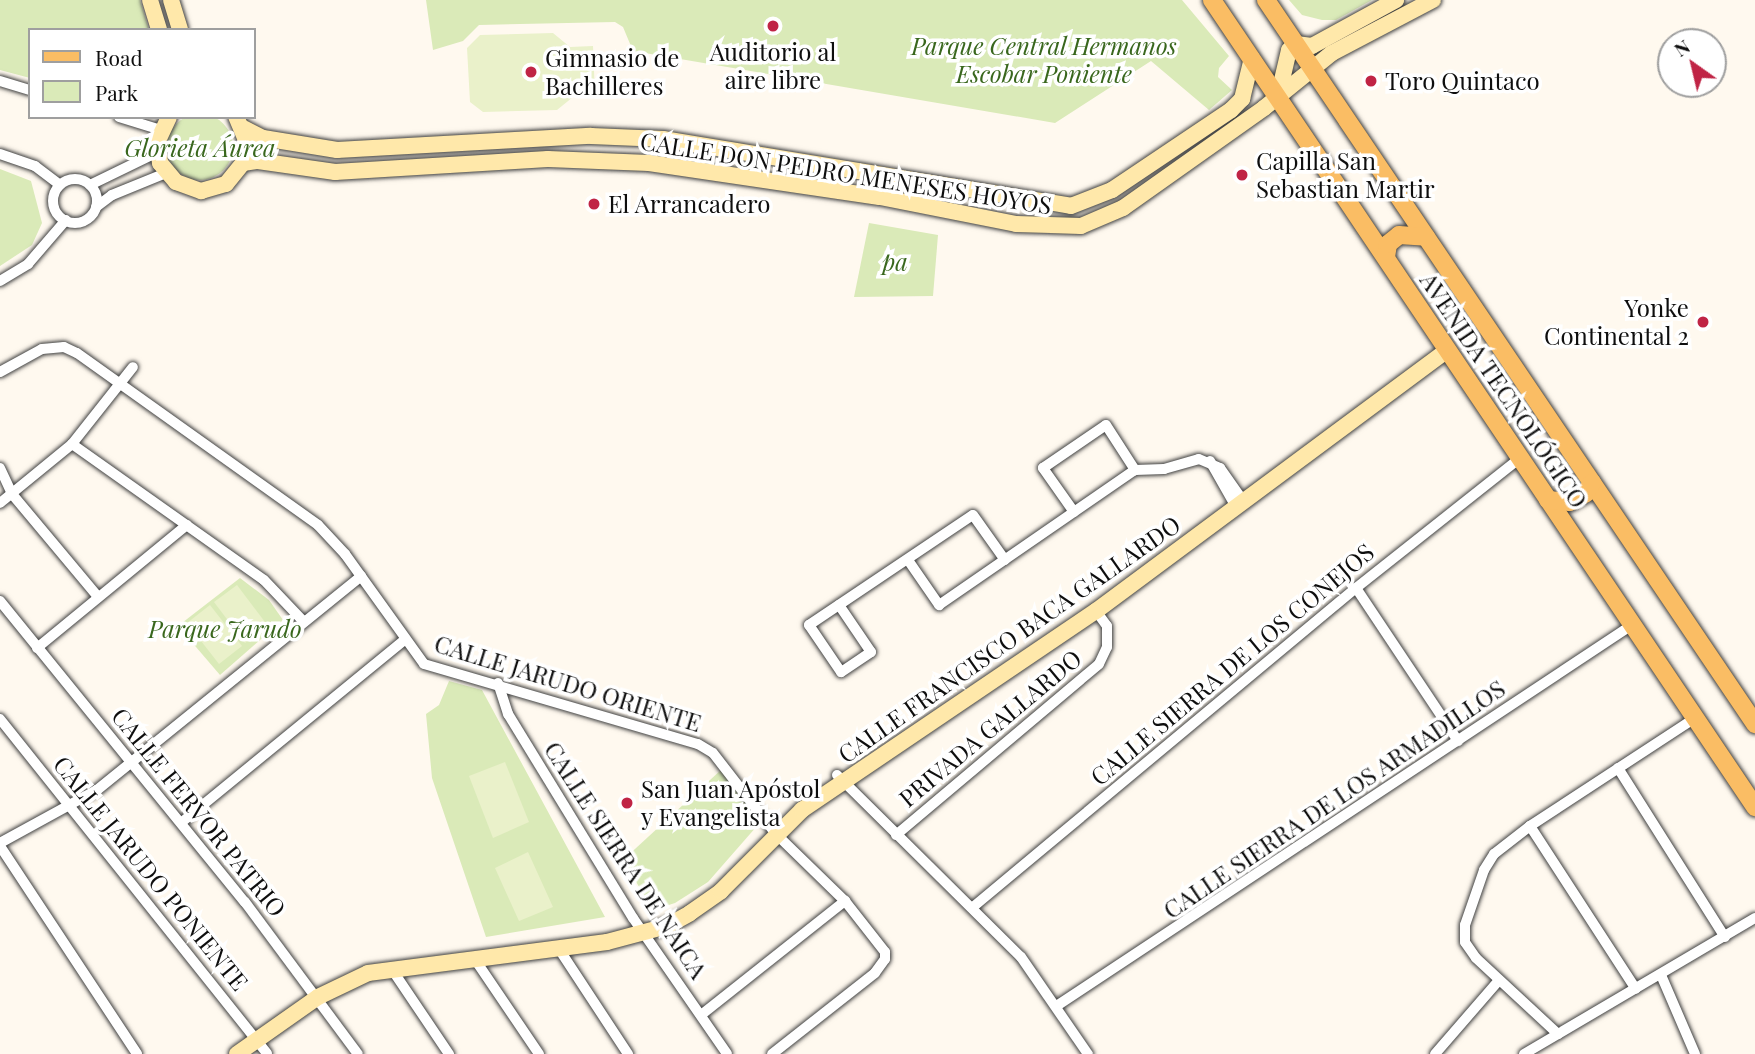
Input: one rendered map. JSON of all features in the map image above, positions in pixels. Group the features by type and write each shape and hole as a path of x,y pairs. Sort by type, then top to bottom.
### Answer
{"main road":[{"name":"AVENIDA TECNOLÓGICO","path":"1212,0 1755,807"},
{"name":"AVENIDA TECNOLÓGICO","path":"1266,0 1755,724"},
{"path":"1385,257 1388,244 1399,236 1426,237"},
{"path":"1548,500 1570,502 1586,493 1592,483"}],"street":[{"path":"150,0 158,28"},
{"path":"171,0 179,28"},
{"path":"1278,97 1285,58 1296,44 1312,46 1396,0"},
{"name":"CALLE DON PEDRO MENESES HOYOS","path":"239,123 243,163 258,161 367,172 548,159 649,163 880,197 1016,224 1081,226 1123,208 1278,97 1332,53 1433,0"},
{"name":"CALLE DON PEDRO MENESES HOYOS","path":"239,123 263,138 337,150 440,141 624,135 1071,206 1112,190 1231,110 1242,99 1252,58"},
{"path":"0,81 28,89"},
{"path":"134,119 165,123 158,152 166,173 187,188 214,189 236,175 243,163"},
{"path":"66,220 53,204 60,185 75,179 90,185 158,152"},
{"path":"0,154 35,166 60,185"},
{"path":"745,178 749,154"},
{"path":"132,165 140,183"},
{"path":"0,281 28,264 66,220 84,220 96,207 140,183 166,173"},
{"path":"90,185 96,207"},
{"name":"CALLE JARUDO ORIENTE","path":"0,372 52,347 77,353 318,525 361,576 403,641 424,664 498,683 706,748 775,832 845,901 881,944 885,959 875,973 772,1054"},
{"name":"CALLE FRANCISCO BACA GALLARDO","path":"237,1054 318,997 355,978 391,968 559,949 643,933 667,926 705,904 775,832 840,778 1096,611 1448,350"},
{"path":"0,502 72,444 133,367"},
{"path":"1074,512 1043,468 1106,425 1135,470"},
{"path":"72,444 264,580 304,622"},
{"name":"CALLE SIERRA DE LOS CONEJOS","path":"973,907 1356,588 1520,458"},
{"path":"908,560 939,605 1135,470 1164,469 1199,459 1210,461 1240,505"},
{"path":"0,468 12,494 98,597"},
{"path":"839,605 871,652 841,672 809,625 973,515 1005,560"},
{"path":"37,648 187,525"},
{"path":"137,1054 0,844 72,806 132,762 361,576"},
{"path":"1356,588 1458,741"},
{"name":"CALLE FERVOR PATRIO","path":"0,601 182,822 318,997 358,1054"},
{"name":"PRIVADA GALLARDO","path":"896,835 1099,664 1107,647 1107,626 1096,611"},
{"name":"CALLE SIERRA DE LOS ARMADILLOS","path":"1058,1005 1632,625"},
{"path":"182,822 403,641"},
{"name":"CALLE SIERRA DE NAICA","path":"498,683 508,714 643,933 727,1054"},
{"path":"1558,1034 1469,950 1465,925 1489,860 1530,825 1695,718"},
{"name":"CALLE JARUDO PONIENTE","path":"0,719 267,1054"},
{"path":"1618,768 1725,937"},
{"path":"840,778 1021,957 1058,1005 1088,1054"},
{"path":"1530,825 1636,989"},
{"path":"701,1015 845,901"},
{"path":"1524,1054 1755,918"},
{"path":"559,949 628,1054"},
{"path":"474,958 539,1054"},
{"path":"391,968 449,1054"},
{"path":"1661,975 1695,1054"},
{"path":"1435,1054 1499,980"}],"green space":[{"path":"0,0 140,0 148,28 28,28 28,77 0,70"},
{"name":"Parque Central Hermanos Escobar Poniente","path":"426,0 1182,0 1229,56 1219,68 1218,77 1232,90 1209,110 1151,61 1055,123 633,51 623,27 615,22 479,25 463,41 433,50"},
{"path":"1289,0 1372,0 1336,20 1322,20 1302,15"},
{"name":"Gimnasio de Bachilleres","path":"553,33 570,47 593,46 595,95 573,97 557,110 483,112 470,102 467,48 480,35"},
{"name":"Glorieta Áurea","path":"184,119 216,119 227,129 232,141 230,160 223,170 213,177 200,180 187,177 177,170 170,160 167,147 170,134"},
{"path":"0,169 31,181 42,223 32,245 0,266"},
{"name":"pa","path":"869,223 938,235 933,296 854,297"},
{"name":"Parque Jarudo","path":"240,578 269,600 283,620 220,675 178,626"},
{"path":"237,585 268,626 245,643 214,602"},
{"path":"210,605 242,646 219,664 187,623"},
{"path":"449,681 482,690 605,917 486,937 432,778 426,714 439,705"},
{"path":"505,762 529,822 493,838 469,776"},
{"path":"722,769 764,818 708,882 675,903 653,910 623,860"},
{"path":"528,852 553,907 519,921 495,868"}],"place":[{"name":"Auditorio al aire libre","path":"773,26"},
{"name":"Gimnasio de Bachilleres","path":"531,72"},
{"name":"Toro Quintaco","path":"1371,81"},
{"name":"Capilla San Sebastian Martir","path":"1242,175"},
{"name":"El Arrancadero","path":"594,204"},
{"name":"Yonke Continental 2","path":"1703,322"},
{"name":"San Juan Apóstol y Evangelista","path":"627,803"}]}
